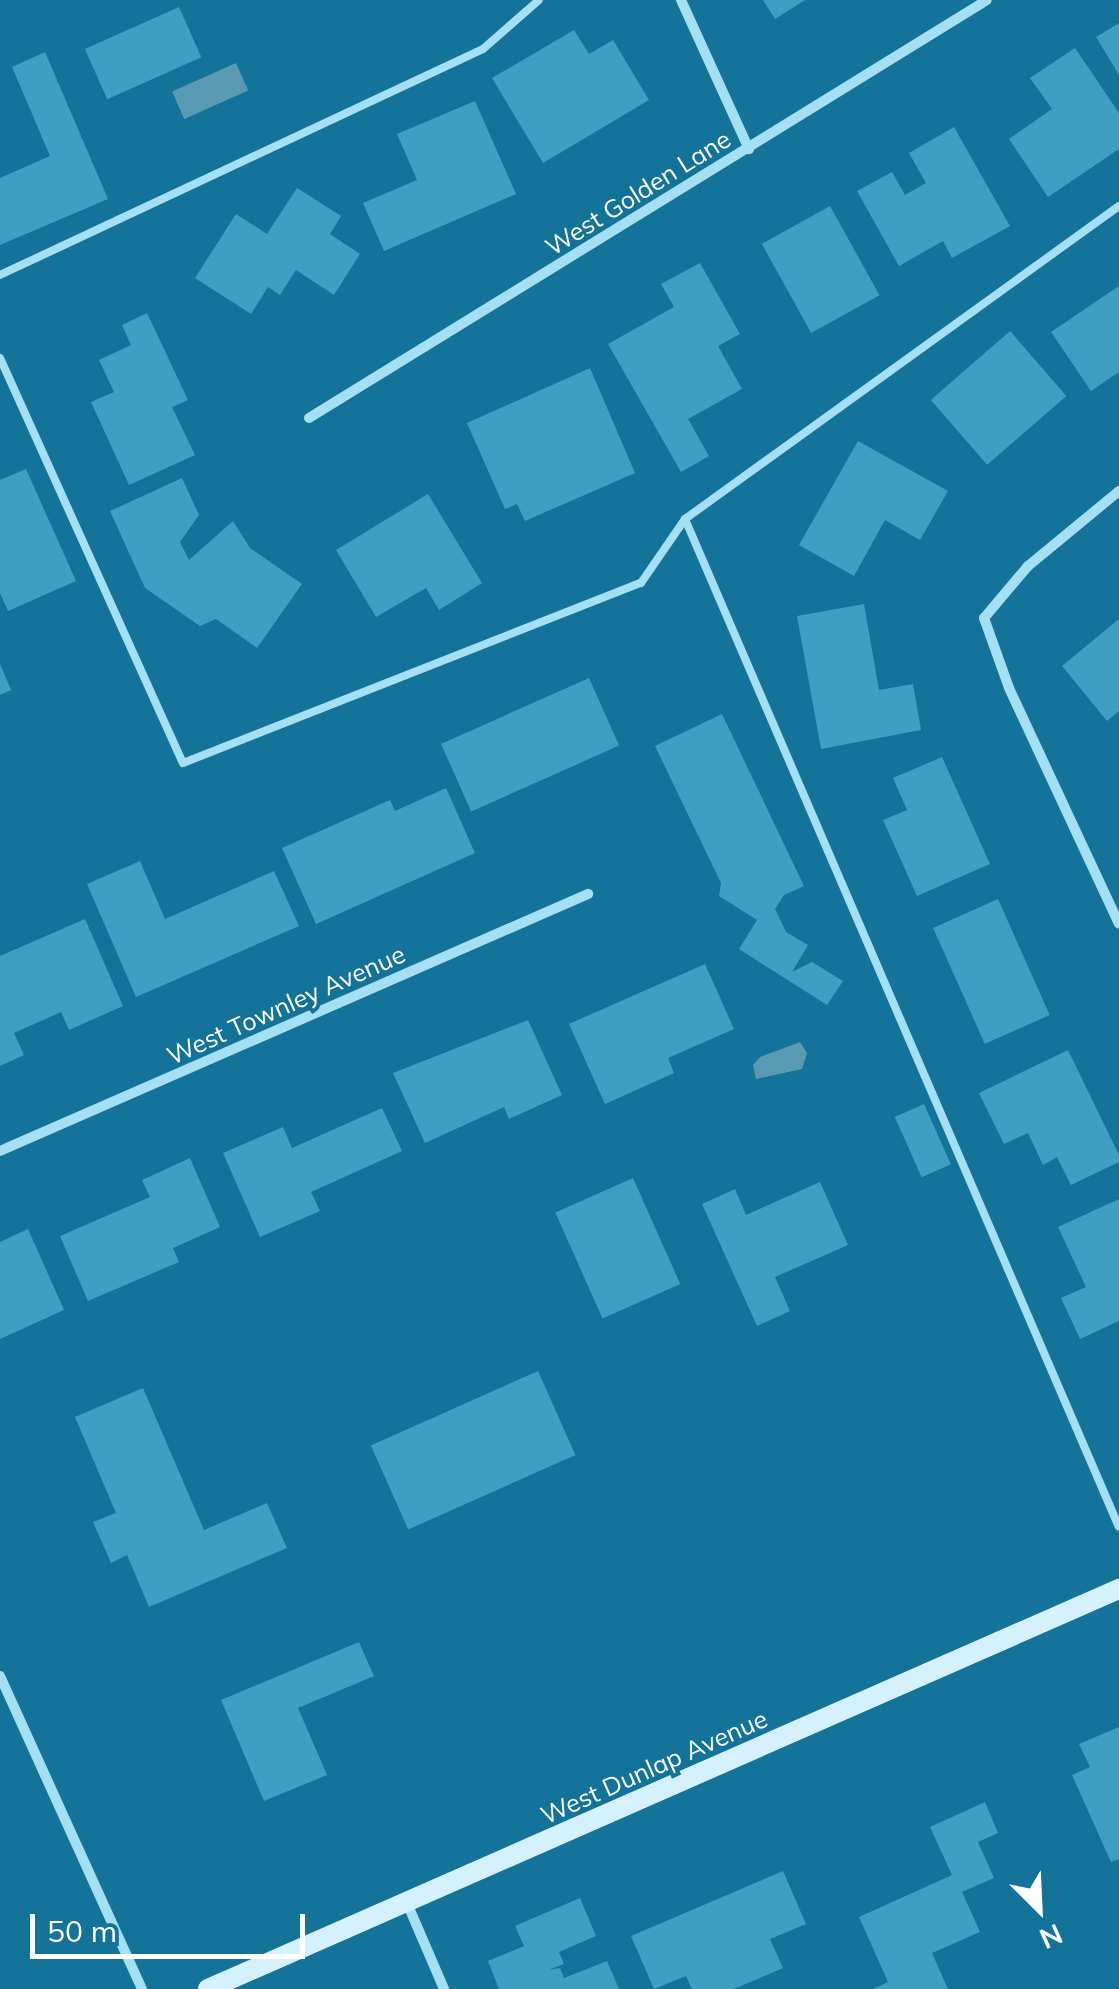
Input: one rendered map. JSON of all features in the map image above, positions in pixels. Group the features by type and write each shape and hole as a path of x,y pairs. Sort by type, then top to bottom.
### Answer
{"main road":[{"name":"West Dunlap Avenue","path":"208,1989 1119,1588"}],"street":[{"path":"681,0 749,149"},
{"name":"West Golden Lane","path":"309,418 987,0"},
{"path":"1119,492 1028,566 984,618 1009,688 1119,924"},
{"name":"West Townley Avenue","path":"0,1151 588,894"},
{"path":"0,1676 142,1989"},
{"path":"407,1903 444,1989"}],"lane":[{"path":"0,276 483,49 539,0"},
{"path":"0,358 183,763 641,583 685,519 1119,206"},
{"path":"685,519 1119,1527"}],"water":[{"path":"236,63 248,90 184,119 172,91"},
{"path":"800,1042 807,1053 802,1069 756,1079 753,1065 760,1057"}],"building":[{"path":"763,0 805,0 775,19"},
{"path":"179,7 201,57 107,99 85,49"},
{"path":"1119,23 1119,75 1096,37"},
{"path":"574,30 589,54 613,40 649,100 543,163 492,78"},
{"path":"1075,48 1119,113 1119,149 1048,197 1009,139 1052,109 1030,78"},
{"path":"45,52 108,199 0,245 0,178 50,156 12,67"},
{"path":"475,101 516,194 384,251 363,203 417,180 397,134"},
{"path":"954,127 1010,226 952,258 943,241 899,266 857,191 892,172 905,195 926,183 909,153"},
{"path":"297,188 341,216 330,234 360,254 334,295 296,270 280,295 268,287 251,314 195,278 236,214 267,234"},
{"path":"830,206 879,295 811,333 762,244"},
{"path":"700,263 740,334 718,346 742,389 688,419 709,456 681,472 608,344 674,307 661,284"},
{"path":"1119,286 1119,372 1091,391 1051,332"},
{"path":"147,313 188,400 172,407 195,455 129,485 91,402 114,392 99,360 131,345 122,325"},
{"path":"1010,331 1066,396 987,465 931,400"},
{"path":"590,368 635,473 525,521 517,504 505,509 467,423"},
{"path":"858,441 948,491 920,540 885,520 854,576 799,545"},
{"path":"26,469 76,581 8,611 0,593 0,480"},
{"path":"182,478 199,515 180,542 189,560 233,521 250,548 302,584 257,648 216,619 200,626 145,588 110,511"},
{"path":"428,494 482,583 439,610 426,588 376,617 336,550"},
{"path":"864,604 879,690 913,684 921,730 821,749 797,616"},
{"path":"1119,619 1119,711 1107,721 1062,666"},
{"path":"0,664 11,690 0,695"},
{"path":"589,678 619,746 471,811 441,744"},
{"path":"722,714 804,886 784,895 775,909 786,932 808,945 792,972 812,962 843,981 827,1005 739,949 757,920 719,896 721,883 655,746"},
{"path":"942,757 990,864 917,896 883,820 907,810 893,778"},
{"path":"446,788 475,853 316,924 282,848 390,800 395,811"},
{"path":"140,861 165,919 274,871 299,926 136,997 87,884"},
{"path":"998,899 1050,1015 985,1044 933,928"},
{"path":"85,919 123,1006 69,1030 61,1012 14,1033 24,1055 0,1066 0,956"},
{"path":"705,964 734,1029 668,1058 674,1073 605,1104 569,1024"},
{"path":"528,1020 562,1095 509,1119 504,1107 425,1143 393,1073"},
{"path":"1068,1050 1119,1155 1119,1162 1071,1185 1057,1157 1043,1165 1028,1133 1004,1144 979,1093"},
{"path":"924,1104 951,1164 922,1177 895,1117"},
{"path":"382,1108 402,1151 311,1192 320,1211 260,1237 223,1153 283,1127 292,1148"},
{"path":"190,1158 220,1227 173,1248 179,1262 88,1301 60,1236 150,1197 142,1180"},
{"path":"633,1178 680,1284 603,1319 555,1213"},
{"path":"820,1182 848,1245 775,1277 790,1311 757,1326 702,1204 735,1189 746,1215"},
{"path":"1119,1199 1119,1321 1080,1339 1061,1298 1086,1287 1058,1227"},
{"path":"28,1229 64,1310 0,1339 0,1242"},
{"path":"538,1371 575,1455 408,1529 371,1445"},
{"path":"143,1388 204,1530 267,1503 287,1548 149,1607 127,1555 111,1563 93,1522 116,1513 75,1417"},
{"path":"359,1642 374,1676 298,1708 327,1775 264,1801 221,1700"},
{"path":"1119,1727 1119,1859 1111,1862 1072,1775 1090,1767 1079,1744"},
{"path":"985,1802 998,1833 978,1842 994,1878 962,1892 980,1932 932,1953 948,1989 873,1989 888,1982 859,1917 952,1875 930,1827"},
{"path":"783,1871 806,1924 770,1939 783,1968 734,1989 692,1989 686,1976 654,1989 631,1936"},
{"path":"580,1898 596,1936 559,1952 564,1964 548,1970 560,1968 564,1978 607,1961 619,1989 499,1989 488,1961 524,1946 515,1926"}]}
